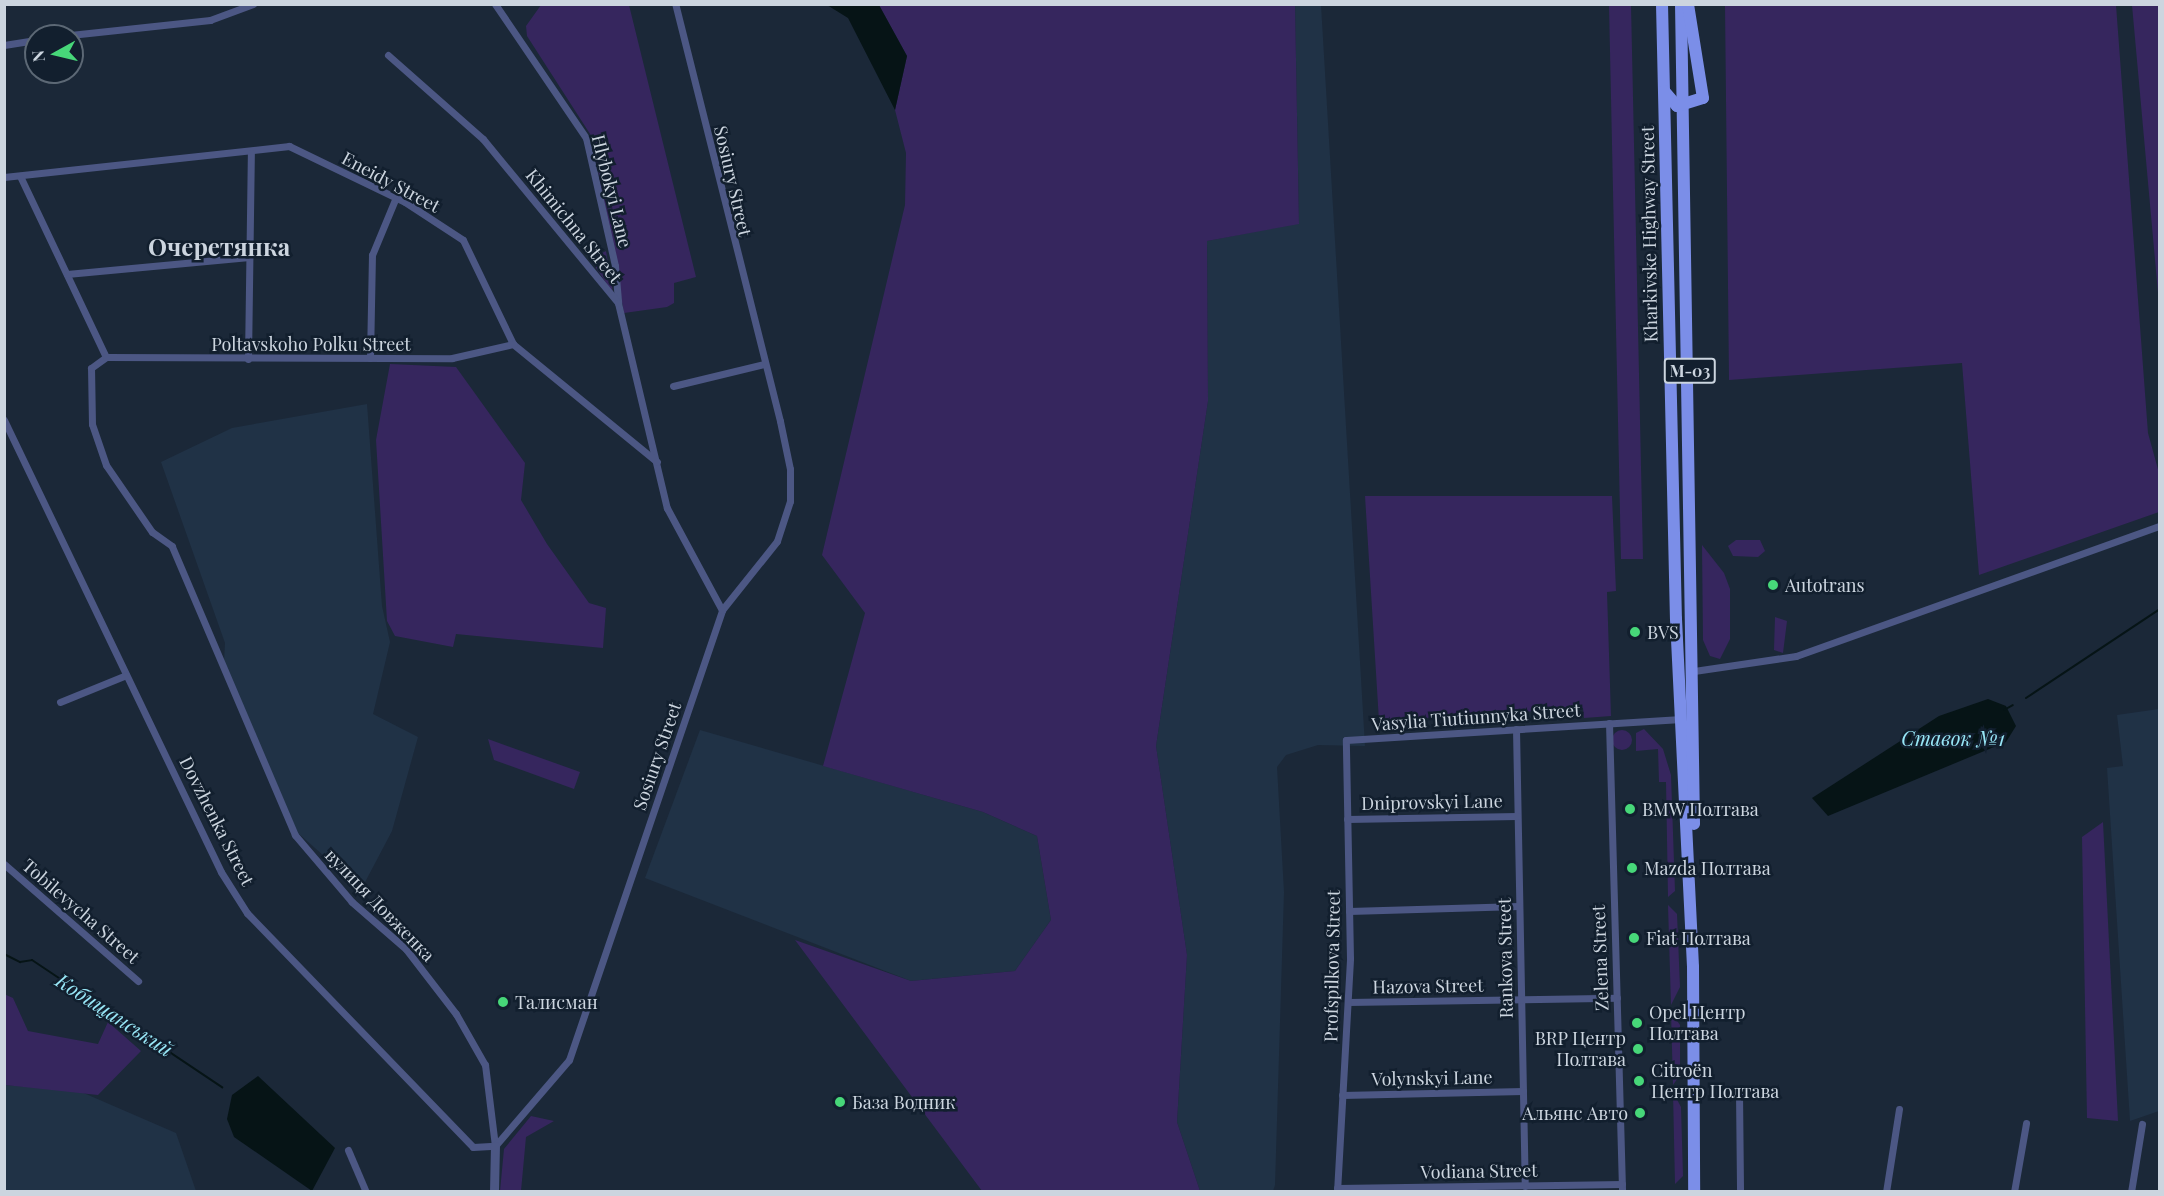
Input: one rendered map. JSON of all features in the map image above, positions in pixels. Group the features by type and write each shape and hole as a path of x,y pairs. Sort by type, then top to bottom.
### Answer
{"highway":[{"name":"Kharkivske Highway Street","path":"1662,4 1681,718 1693,967"},
{"name":"Kharkivske Highway Street","path":"1682,4 1694,671 1694,1191"},
{"path":"1664,90 1673,103 1684,107 1697,104 1704,92 1688,4"},
{"path":"1681,718 1694,718"}],"street":[{"path":"84,34 210,20 253,4"},
{"name":"Hlybokyi Lane","path":"495,4 586,138 615,266 618,303"},
{"name":"Sosiury Street","path":"495,1146 569,1060 722,610 777,541 790,501 790,469 675,4"},
{"path":"4,45 24,42"},
{"name":"Khimichna Street","path":"388,55 483,139 618,303 657,462"},
{"name":"Eneidy Street","path":"4,177 250,153 289,146 396,197 462,240 513,344 657,462"},
{"path":"248,359 250,153"},
{"path":"20,176 106,357"},
{"path":"370,358 372,255 396,197"},
{"path":"67,274 249,257"},
{"name":"Poltavskoho Polku Street","path":"106,357 452,358 513,344"},
{"name":"вулиця Довженка","path":"106,357 91,368 92,424 106,465 152,532 171,546 206,619 220,664 295,835 352,902 406,950 456,1014 485,1065 495,1146"},
{"path":"673,386 764,364"},
{"name":"Dovzhenka Street","path":"4,420 221,872 247,913 473,1147 495,1146"},
{"path":"657,462 667,508 722,610"},
{"path":"1694,671 1796,656 2160,526"},
{"path":"60,702 126,675"},
{"name":"Vasylia Tiutiunnyka Street","path":"1346,740 1681,718"},
{"name":"Zelena Street","path":"1609,723 1622,1188"},
{"name":"Rankova Street","path":"1516,729 1525,1186"},
{"name":"Profspilkova Street","path":"1337,1190 1348,1002 1346,740"},
{"name":"Dniprovskyi Lane","path":"1347,819 1517,816"},
{"name":"Tobilevycha Street","path":"4,864 138,981"},
{"path":"1349,911 1519,906"},
{"name":"Hazova Street","path":"1348,1002 1617,998"},
{"name":"Volynskyi Lane","path":"1342,1095 1523,1091"},
{"path":"1739,1092 1740,1191"},
{"path":"1886,1191 1899,1109"},
{"path":"2014,1191 2026,1123"},
{"path":"2131,1191 2142,1124"},
{"path":"494,1191 495,1146"},
{"path":"348,1150 366,1191"},
{"name":"Vodiana Street","path":"1337,1190 1525,1186 1622,1188"}],"shaded area":[{"path":"541,5 629,5 696,277 674,283 674,303 667,307 624,313 592,137 527,36 526,26"},
{"path":"879,5 1295,5 1299,224 1207,241 1208,401 1156,746 1187,955 1177,1122 1200,1191 982,1191 795,940 911,981 1015,971 1051,920 1037,836 983,812 823,766 865,613 822,555 905,205 906,153 895,110 907,56"},
{"path":"1295,5 1321,5 1365,746 1318,745 1286,755 1277,767 1284,892 1275,1185 1273,1191 1200,1191 1177,1122 1187,955 1156,746 1208,401 1207,241 1299,223"},
{"path":"1609,5 1631,5 1643,559 1621,559"},
{"path":"1725,5 2116,5 2148,433 2159,473 2159,512 1979,575 1962,363 1729,380"},
{"path":"2132,5 2159,5 2159,304"},
{"path":"606,251 613,293 590,259"},
{"path":"390,364 456,367 525,463 521,500 547,544 589,603 606,608 603,648 456,634 453,647 395,636 387,621 376,440"},
{"path":"367,404 382,606 390,642 373,714 418,737 392,831 363,886 358,886 298,833 224,662 225,643 161,462 232,428"},
{"path":"1365,496 1612,496 1616,591 1607,592 1611,716 1584,718 1583,708 1379,721"},
{"path":"1736,540 1760,540 1765,551 1758,557 1733,556 1728,546"},
{"path":"1702,545 1724,573 1730,589 1730,639 1720,659 1710,656 1703,640"},
{"path":"1775,617 1787,621 1783,653 1774,650"},
{"path":"2159,709 2159,1111 2130,1121 2107,768 2123,766 2117,715"},
{"path":"1644,729 1663,749 1671,775 1675,891 1668,897 1666,782 1659,782 1658,749 1636,751 1636,733"},
{"path":"700,730 983,812 1037,836 1051,920 1015,971 911,981 645,878"},
{"path":"1618,730 1626,730 1632,736 1632,744 1626,750 1618,750 1612,744 1612,736"},
{"path":"488,739 580,772 574,789 494,760"},
{"path":"2103,822 2118,1121 2087,1118 2082,837"},
{"path":"1668,905 1677,914 1680,987 1671,1005"},
{"path":"4,994 13,998 28,1031 98,1044 108,1022 141,1051 98,1095 5,1085"},
{"path":"1671,1012 1680,1025 1680,1075 1673,1085"},
{"path":"4,1085 79,1091 176,1133 196,1191 5,1191"},
{"path":"1673,1092 1681,1107 1683,1176 1675,1184"},
{"path":"531,1116 554,1121 526,1137 521,1191 500,1191 504,1149"}],"water":[{"path":"827,5 879,5 907,56 895,110 848,18"},
{"name":"Ставок №1","path":"1988,699 2006,706 2016,726 2006,742 1828,816 1812,798 1939,716"},
{"path":"258,1076 335,1148 312,1191 234,1137 227,1119 232,1095"}],"waterway":[{"path":"2026,698 2160,609"},
{"path":"2004,710 2013,705"},
{"name":"Кобищанський","path":"4,954 20,962 32,960 222,1087"}],"place":[{"name":"Autotrans","path":"1773,585"},
{"name":"BVS","path":"1635,632"},
{"name":"BMW Полтава","path":"1630,809"},
{"name":"Mazda Полтава","path":"1632,868"},
{"name":"Fiat Полтава","path":"1634,938"},
{"name":"Талисман","path":"503,1002"},
{"name":"Opel Центр Полтава","path":"1637,1023"},
{"name":"BRP Центр Полтава","path":"1638,1049"},
{"name":"Citroën Центр Полтава","path":"1639,1081"},
{"name":"База Водник","path":"840,1102"},
{"name":"Альянс Авто","path":"1640,1113"}],"district":[{"name":"Очеретянка","path":"219,247"}]}
